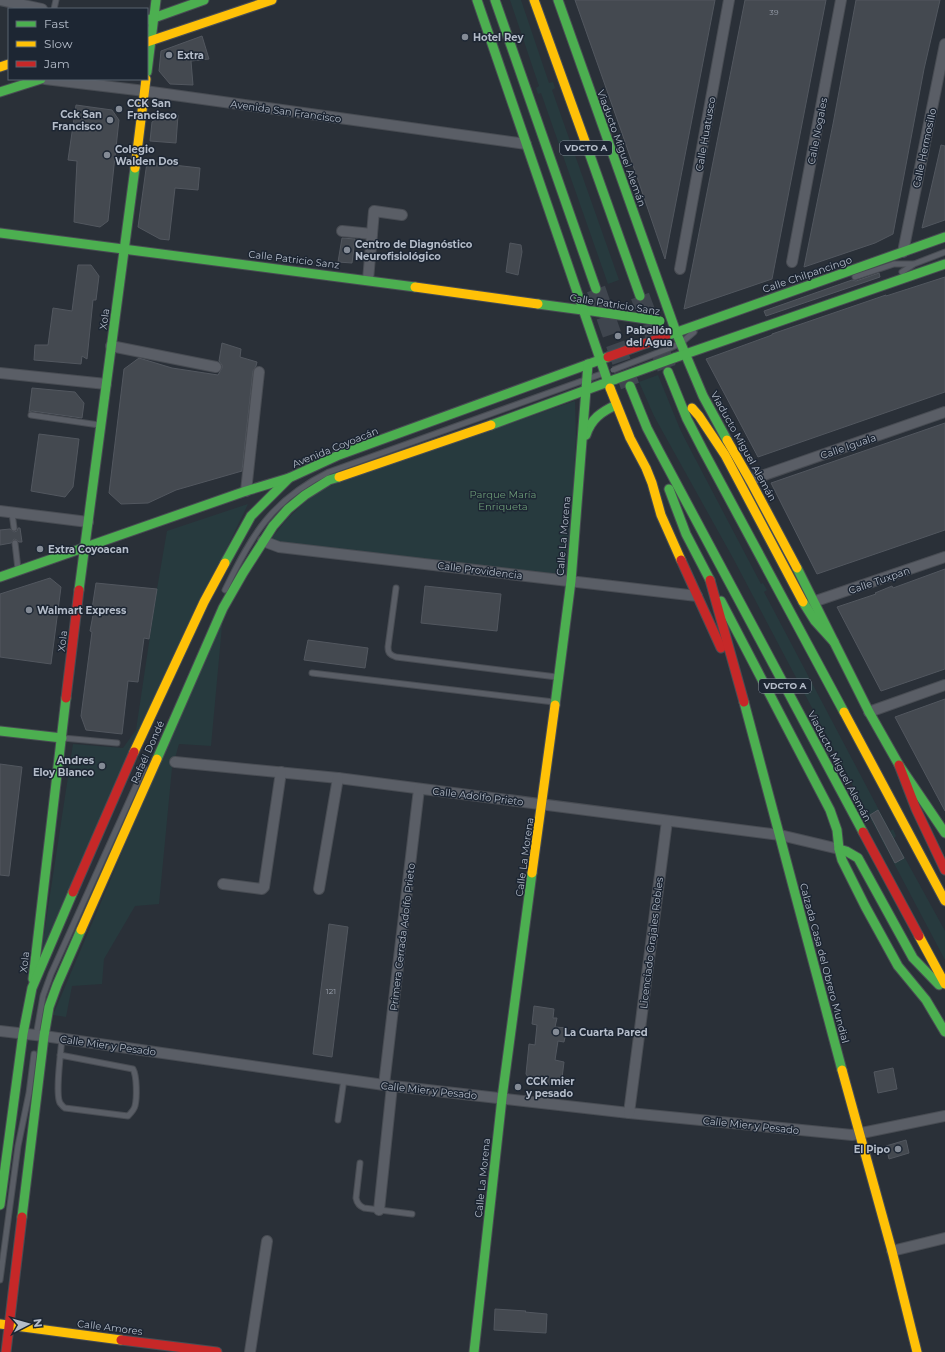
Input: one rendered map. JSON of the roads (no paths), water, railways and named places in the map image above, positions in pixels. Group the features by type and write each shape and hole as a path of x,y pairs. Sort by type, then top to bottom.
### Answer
{"main road":[{"path":"148,57 151,19 156,0"},
{"path":"151,19 204,0"},
{"path":"149,42 272,0"},
{"path":"477,0 582,310 609,372 616,404 630,438 646,468 661,515 738,685"},
{"name":"VDCTO A","path":"495,0 596,289"},
{"name":"VDCTO A","path":"534,0 640,296"},
{"name":"Viaducto Miguel Alemán","path":"558,0 676,332 684,343 686,354 714,418 750,480 800,574 869,712 899,765 943,827"},
{"path":"0,92 38,80"},
{"name":"Xola","path":"0,1205 23,1034 32,988 84,547 125,249 146,80"},
{"name":"Calle Patricio Sanz","path":"0,233 368,280 592,311 660,321 676,332"},
{"name":"Calle Chilpancingo","path":"676,332 945,237"},
{"path":"586,391 674,358 945,264"},
{"name":"Avenida Coyoacán","path":"0,577 246,490 289,478 339,455 676,332"},
{"name":"Calle La Morena","path":"474,1352 502,1098 571,581 588,364"},
{"name":"VDCTO A","path":"668,372 687,419 703,450 945,901"},
{"path":"673,385 699,416 725,455 800,597 815,621 834,642"},
{"name":"Viaducto Miguel Alemán","path":"630,386 647,428 659,451 945,984"},
{"name":"Rafaél Dondé","path":"38,1038 57,985 223,608 273,526 288,509 305,495 329,480 586,391"},
{"path":"581,451 587,429 592,420 602,411 616,404"},
{"path":"659,451 671,497 681,522 830,810 839,836 839,849 842,860 898,966 926,1000 945,1032"},
{"name":"Rafaél Dondé","path":"32,988 132,756 204,602 251,516 289,478"},
{"name":"Calzada Casa del Obrero Mundial","path":"710,580 892,1252 917,1352"},
{"path":"0,731 62,738"},
{"path":"899,765 922,821 945,870"},
{"path":"839,849 846,850 858,858 914,958 945,991"},
{"path":"6,1352 4,1326 38,1038"},
{"name":"Calle Amores","path":"4,1326 217,1352"}],"street":[{"path":"0,0 37,8"},
{"name":"Calle Huatusco","path":"680,268 729,0"},
{"name":"Calle Nogales","path":"792,262 841,0"},
{"name":"Calle Hermosillo","path":"902,252 945,44"},
{"name":"Avenida San Francisco","path":"53,80 145,91 526,144"},
{"path":"368,280 374,211 402,215"},
{"path":"342,231 372,234"},
{"path":"111,346 216,367"},
{"path":"246,490 259,372"},
{"path":"0,373 106,384"},
{"name":"Calle Iguala","path":"750,480 945,412"},
{"path":"0,511 88,522"},
{"name":"Calle Providencia","path":"263,541 279,547 697,596"},
{"name":"Calle Tuxpan","path":"814,602 945,557"},
{"path":"869,712 945,685"},
{"name":"Calle Adolfo Prieto","path":"175,762 338,778 780,835 839,849"},
{"path":"224,884 262,889 264,887 281,772"},
{"path":"319,889 338,778"},
{"name":"Primera Cerrada Adolfo Prieto","path":"379,1210 388,1086 419,789"},
{"name":"Licenciado Grajales Robles","path":"628,1113 666,821"},
{"name":"Calle Mier y Pesado","path":"0,1031 23,1034 38,1038 62,1038 388,1086 628,1113 852,1135 945,1116"},
{"path":"892,1252 945,1238"},
{"path":"250,1352 267,1242"},
{"path":"127,1352 129,1341"}],"lane":[{"path":"699,343 898,275 914,264 945,252"},
{"path":"850,279 894,264 914,264"},
{"path":"222,596 236,566 258,528 282,502 312,480 329,472 609,372 684,343 694,332 709,327"},
{"path":"31,415 100,425"},
{"path":"12,513 14,528"},
{"path":"15,543 18,570"},
{"path":"396,588 388,647 388,652 391,656 558,677"},
{"path":"312,673 554,702"},
{"path":"62,738 118,743"},
{"path":"38,1038 43,996 50,974 146,763"},
{"path":"60,1054 133,1069 136,1074 136,1105 133,1111 128,1116 65,1108 60,1104 58,1096 60,1054 62,1038"},
{"path":"0,1280 18,1146 29,1093 34,1050"},
{"path":"338,1120 344,1079"},
{"path":"4,1326 28,1148 29,1093"},
{"path":"360,1163 356,1198 360,1206 364,1208 412,1214"}],"tunnel":[{"path":"596,289 630,386"},
{"path":"640,296 668,372"}],"place":[{"name":"Hotel Rey","path":"465,37"},
{"name":"Extra","path":"169,55"},
{"name":"CCK San Francisco","path":"119,109"},
{"name":"Cck San Francisco","path":"110,120"},
{"name":"Colegio Walden Dos","path":"107,155"},
{"name":"Centro de Diagnóstico Neurofisiológico","path":"347,250"},
{"name":"Pabellón del Agua","path":"618,336"},
{"name":"Extra Coyoacan","path":"40,549"},
{"name":"Walmart Express","path":"29,610"},
{"name":"Andres Eloy Blanco","path":"102,766"},
{"name":"La Cuarta Pared","path":"556,1032"},
{"name":"CCK mier y pesado","path":"518,1087"},
{"name":"El Pipo","path":"898,1149"}],"park label":[{"name":"Parque María Enriqueta","path":"503,500"}]}
